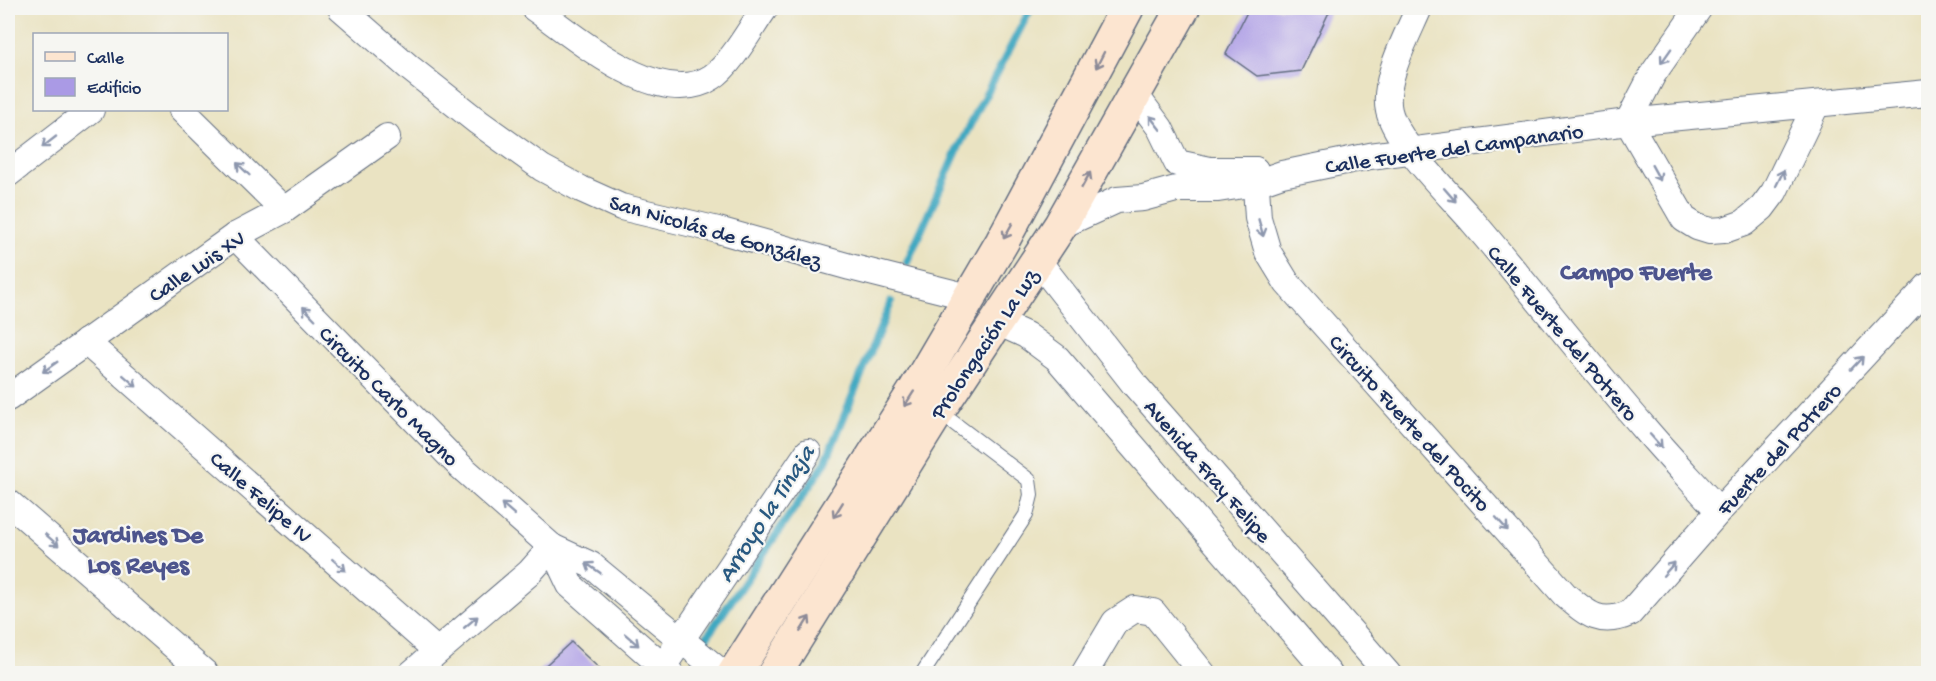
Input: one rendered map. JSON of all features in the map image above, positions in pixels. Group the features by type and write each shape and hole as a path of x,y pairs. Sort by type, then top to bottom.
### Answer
{"main road":[{"name":"Prolongación La Luz","path":"734,674 914,392 1032,188 1127,8"},
{"name":"Prolongación La Luz","path":"774,674 938,411 1060,226 1183,8"}],"street":[{"name":"San Nicolás de González","path":"341,8 411,69 478,122 542,168 581,189 621,207 718,230 969,297"},
{"path":"535,8 612,63 641,78 671,87 693,86 713,77 729,60 765,8"},
{"name":"Calle Fuerte del Potrero","path":"1419,8 1390,83 1389,110 1395,127 1412,151 1474,222 1647,431 1719,511"},
{"path":"1699,8 1653,75 1628,122 1684,219 1697,227 1710,231 1724,230 1744,223 1774,192 1816,105"},
{"path":"1134,93 1160,128 1177,163 1176,189"},
{"name":"Calle Fuerte del Campanario","path":"1060,226 1116,200 1143,198 1176,189 1218,189 1255,177 1282,174 1370,156 1628,122 1929,93"},
{"path":"8,174 90,111"},
{"path":"183,111 284,210"},
{"name":"Calle Luis XV","path":"8,398 235,236 284,210 387,137"},
{"name":"Calle Fuerte del Campanario","path":"1177,163 1255,177"},
{"name":"Circuito Fuerte del Pocito","path":"1255,177 1258,218 1268,252 1287,283 1565,596 1581,609 1599,618 1614,620 1630,613"},
{"name":"Circuito Carlo Magno","path":"235,236 459,465 552,547 591,565 723,674"},
{"name":"Avenida Fray Felipe","path":"1038,261 1134,384 1388,674"},
{"name":"Fuerte del Potrero","path":"1630,613 1719,511 1929,286"},
{"name":"Avenida Fray Felipe","path":"997,322 1026,335 1057,358 1329,674"},
{"name":"Calle Felipe IV","path":"86,342 437,651"},
{"path":"664,671 680,640 808,452"},
{"path":"8,502 206,674"},
{"path":"411,674 529,573 552,547"},
{"name":"Circuito Carlo Magno","path":"552,547 570,585 664,671"},
{"path":"1084,674 1115,622 1135,609 1153,612 1203,674"}],"lane":[{"path":"922,674 1026,515 1031,495 1029,480 938,411"}],"building":[{"path":"1249,8 1331,8 1301,71 1257,76 1226,54"},
{"path":"571,642 605,674 536,674"}],"waterway":[{"name":"Arroyo la Tinaja","path":"907,262 959,146 1031,8"},
{"name":"Arroyo la Tinaja","path":"704,641 825,463 891,302"}],"district":[{"name":"Campo Fuerte","path":"1636,270"},
{"name":"Jardines De Los Reyes","path":"138,548"}]}
